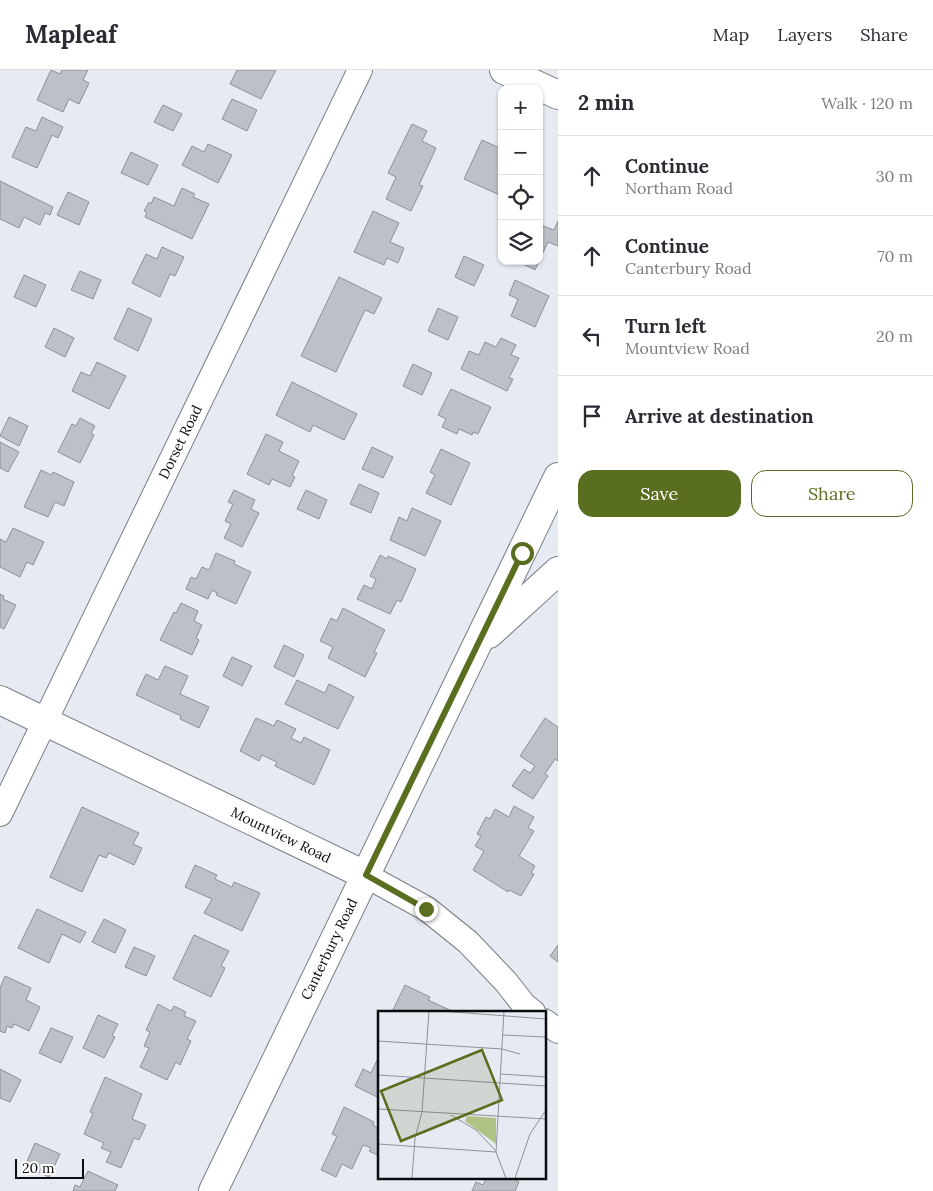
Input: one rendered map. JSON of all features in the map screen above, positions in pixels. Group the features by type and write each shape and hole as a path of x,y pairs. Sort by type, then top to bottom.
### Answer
{"street":[{"name":"Dorset Road","path":"0,814 360,70"},
{"path":"504,70 558,95"},
{"path":"478,644 558,476"},
{"name":"Canterbury Road","path":"213,1191 478,644 558,570"},
{"name":"Mountview Road","path":"0,700 366,875 426,909 468,942 506,982 524,1005 532,1011"},
{"path":"546,1022 558,1031"}],"building":[{"path":"51,70 60,74 62,70 88,70 83,80 89,83 79,104 69,99 63,112 37,100"},
{"path":"237,70 276,70 261,99 230,84"},
{"path":"232,99 257,110 247,131 222,119"},
{"path":"163,105 182,114 173,131 154,122"},
{"path":"42,117 63,127 58,138 52,135 37,168 12,157 26,127 36,131"},
{"path":"412,124 427,131 422,141 436,148 419,185 423,186 411,211 386,199 396,177 388,173"},
{"path":"482,140 498,147 498,194 464,179"},
{"path":"208,144 232,155 218,183 182,165 192,146 204,152"},
{"path":"131,152 158,165 148,185 121,173"},
{"path":"0,181 53,207 50,215 45,213 40,225 24,217 19,228 0,219"},
{"path":"182,188 195,194 193,197 209,204 192,239 145,217 147,212 144,211 149,202 151,204 154,197 174,206"},
{"path":"68,192 89,202 79,225 57,215"},
{"path":"373,211 399,223 390,242 404,248 398,263 387,258 384,265 354,252"},
{"path":"558,221 558,246 548,242 543,253 543,226 554,230"},
{"path":"162,247 184,257 175,276 170,274 160,297 132,283 146,254 157,259"},
{"path":"464,256 484,265 474,286 455,277"},
{"path":"525,265 537,265 535,270"},
{"path":"80,271 101,280 93,299 71,290"},
{"path":"24,275 46,285 36,307 14,297"},
{"path":"339,277 382,298 374,314 365,310 336,372 301,356"},
{"path":"515,280 549,296 535,327 511,316 518,299 509,295"},
{"path":"128,308 152,319 138,351 114,339"},
{"path":"438,308 458,317 448,340 428,331"},
{"path":"54,328 74,338 65,357 45,347"},
{"path":"501,338 516,345 511,355 519,358 509,378 513,379 507,391 461,369 469,351 479,355 485,342 496,347"},
{"path":"97,362 126,376 109,409 72,391 81,372 90,376"},
{"path":"413,364 432,373 422,395 403,386"},
{"path":"292,382 357,414 344,440 313,425 310,432 276,415"},
{"path":"451,389 491,407 478,434 473,432 472,435 459,429 457,434 442,427 446,419 438,415"},
{"path":"9,417 28,426 19,446 0,436"},
{"path":"80,418 95,426 91,433 94,435 80,463 58,452 72,424 76,426"},
{"path":"266,434 283,442 279,451 299,461 292,476 295,477 290,487 272,479 269,485 247,474"},
{"path":"0,442 19,452 8,472 0,468"},
{"path":"372,447 393,457 383,478 362,469"},
{"path":"441,449 470,463 451,505 426,493 435,475 430,472"},
{"path":"41,470 51,475 53,472 74,482 64,506 55,502 48,517 24,507"},
{"path":"359,484 379,493 371,513 350,504"},
{"path":"234,490 255,500 251,509 259,513 242,547 224,538 231,524 225,521 233,504 228,502"},
{"path":"306,490 327,500 319,519 297,509"},
{"path":"412,508 441,521 425,556 390,540 399,517 407,521"},
{"path":"13,528 44,542 33,565 27,562 20,577 0,567 0,539 6,542"},
{"path":"216,553 235,561 234,564 251,572 236,604 216,595 217,593 212,590 208,599 186,589 191,577 196,579 202,567 209,570"},
{"path":"380,555 387,559 388,556 416,569 401,602 397,600 390,614 357,599 364,585 372,589 376,579 370,576"},
{"path":"0,594 4,596 3,599 16,605 4,629 0,627"},
{"path":"181,603 198,611 194,621 202,625 196,638 199,640 192,655 160,640 174,612 176,613"},
{"path":"343,608 385,630 374,652 377,653 365,677 328,658 333,647 320,641 331,618 337,621"},
{"path":"284,645 304,655 294,677 274,667"},
{"path":"232,657 252,666 242,686 223,676"},
{"path":"165,666 188,676 180,694 209,707 199,728 180,719 181,716 136,695 146,674 158,680"},
{"path":"297,680 325,693 329,684 354,697 338,729 285,704"},
{"path":"256,718 274,726 277,720 296,729 291,738 301,743 304,737 330,750 314,785 275,766 277,762 262,755 259,761 240,751"},
{"path":"545,718 558,727 558,761 555,759 545,774 548,776 533,799 512,786 524,769 530,773 535,766 520,756"},
{"path":"514,806 534,817 528,828 534,831 519,856 535,866 531,873 534,874 521,896 509,890 508,892 473,870 484,851 475,846 481,836 477,834 486,817 490,819 495,809 509,817"},
{"path":"82,807 139,833 133,844 142,848 134,865 109,853 106,858 99,855 82,892 50,877"},
{"path":"195,865 217,875 215,879 232,887 234,882 260,893 242,931 204,913 212,899 185,887"},
{"path":"37,909 86,932 80,943 62,934 49,963 18,948"},
{"path":"104,919 126,930 115,953 92,942"},
{"path":"194,935 229,951 221,966 225,968 211,997 173,979"},
{"path":"558,945 558,962 550,956"},
{"path":"134,947 155,956 146,976 125,967"},
{"path":"5,976 31,988 26,1000 40,1007 29,1031 14,1024 12,1028 7,1026 5,1033 0,1031 0,988"},
{"path":"405,985 430,997 428,1000 452,1011 392,1011"},
{"path":"158,1004 171,1011 174,1006 186,1012 184,1016 196,1021 187,1039 191,1041 180,1065 176,1062 167,1080 140,1067 149,1048 144,1046 150,1032 146,1030"},
{"path":"98,1015 118,1024 112,1036 115,1037 104,1058 83,1048"},
{"path":"51,1028 73,1037 61,1063 39,1053"},
{"path":"378,1058 378,1098 355,1086 363,1069 371,1073"},
{"path":"0,1069 21,1080 10,1102 0,1098"},
{"path":"105,1077 142,1094 132,1119 146,1125 139,1140 134,1138 121,1168 106,1162 111,1152 101,1148 104,1143 84,1134 93,1113 90,1112"},
{"path":"344,1107 374,1122 373,1125 378,1128 378,1156 369,1151 371,1148 363,1145 352,1169 342,1164 336,1177 321,1170 337,1136 332,1134"},
{"path":"35,1143 60,1154 49,1177 25,1166"},
{"path":"88,1171 118,1185 115,1191 73,1191 75,1185 80,1187"},
{"path":"486,1178 512,1178 519,1182 515,1191 472,1191 476,1182 483,1185"}],"route":[{"path":"426,909 366,875 522,553"}]}
